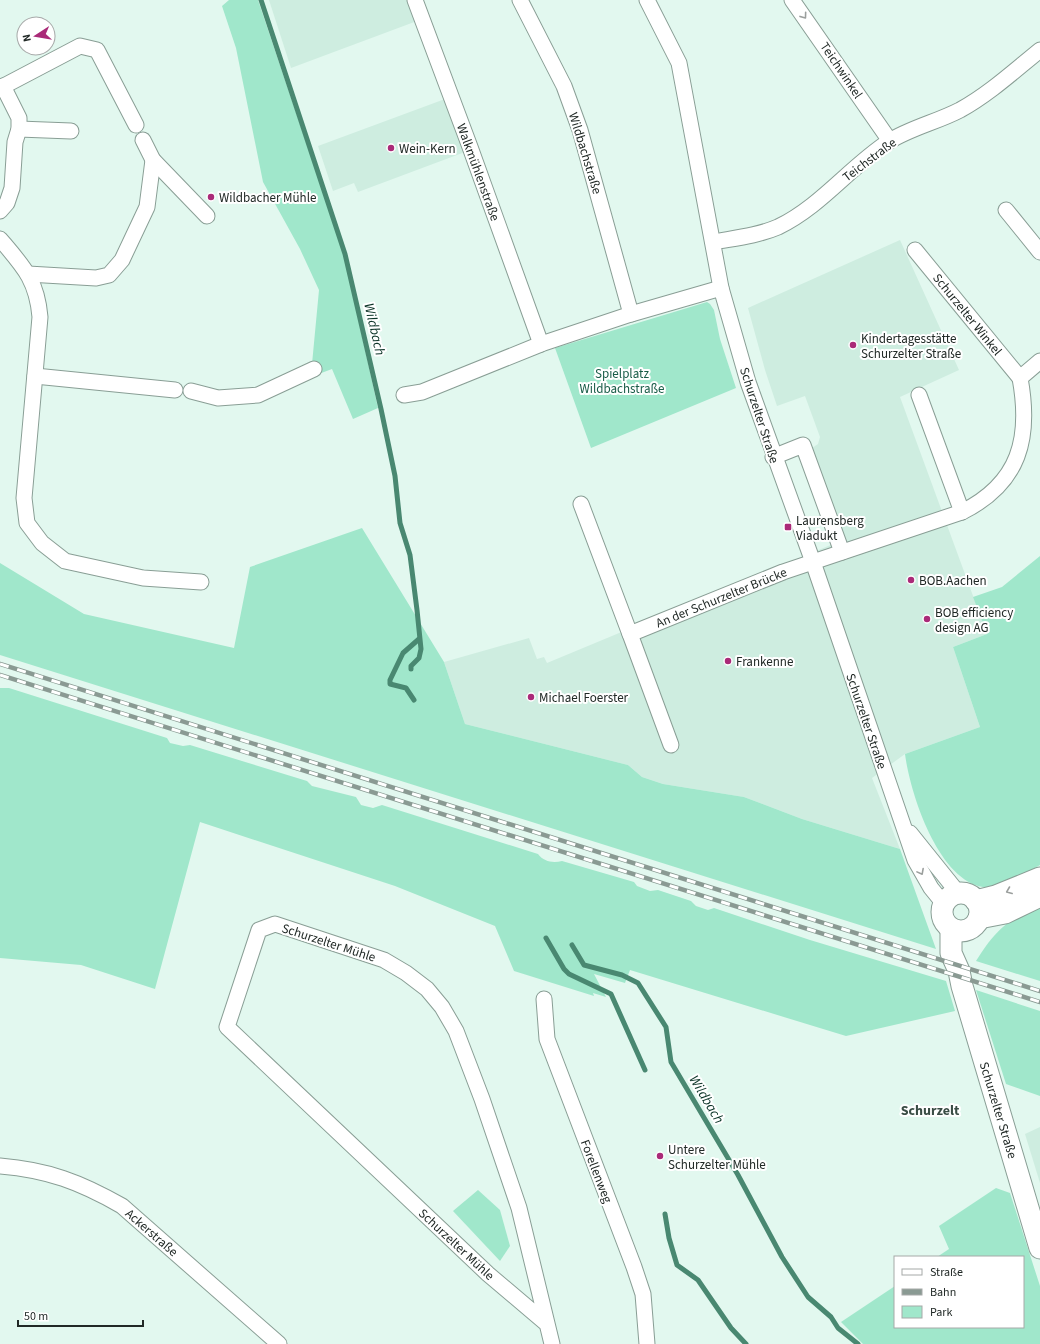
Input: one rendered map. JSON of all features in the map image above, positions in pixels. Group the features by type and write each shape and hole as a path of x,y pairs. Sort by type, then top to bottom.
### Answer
{"street":[{"name":"Walkmühlenstraße","path":"415,0 541,344"},
{"name":"Wildbachstraße","path":"520,0 564,86 580,130 631,314"},
{"name":"Schurzelter Straße","path":"647,0 679,63 722,288 748,382 773,457 813,562 902,823 921,873 931,888 963,912 960,971 962,986 1040,1248"},
{"name":"Teichwinkel","path":"792,0 816,32 890,141"},
{"path":"0,211 7,203 12,188 15,142 19,129 19,118 2,87 80,46 97,50 136,125"},
{"name":"Teichstraße","path":"713,242 750,236 778,227 801,214 874,152 890,141 959,110 984,95 1040,50"},
{"path":"19,129 71,131"},
{"path":"143,140 153,160 207,216"},
{"path":"28,274 96,278 109,275 122,260 147,207 153,160"},
{"path":"1006,210 1040,252"},
{"path":"0,239 35,285 40,318 24,498 28,523 42,543 65,561 143,578 201,582"},
{"name":"Schurzelter Winkel","path":"915,250 1020,378"},
{"path":"404,394 422,392 541,344 631,314 722,288"},
{"path":"813,562 962,512 990,494 1002,481 1014,464 1022,438 1025,414 1020,378 1040,361"},
{"path":"191,391 218,398 258,395 314,369"},
{"path":"35,376 175,390"},
{"path":"919,395 962,512"},
{"path":"773,457 803,446 842,552"},
{"path":"581,504 671,745"},
{"name":"An der Schurzelter Brücke","path":"630,634 762,580 813,562"},
{"path":"963,912 996,896 1040,878"},
{"path":"963,912 1005,913 1040,896"},
{"name":"Schurzelter Mühle","path":"547,1324 488,1274 227,1027 259,930 275,924 384,960 406,973 422,985 442,1007 456,1031 503,1158 519,1208 552,1344"},
{"name":"Forellenweg","path":"544,999 547,1038 643,1294 647,1344"},
{"name":"Ackerstraße","path":"0,1166 24,1168 55,1174 92,1189 122,1206 279,1344"}],"shaded area":[{"path":"269,0 409,0 417,21 291,68"},
{"path":"445,99 465,152 358,192 354,183 333,191 318,146"},
{"path":"900,240 959,370 900,397 987,634 953,647 980,727 905,754 872,778 900,849 802,819 744,797 663,784 642,777 628,765 465,724 444,662 529,638 537,659 544,657 547,663 845,539 812,448 818,444 820,437 805,396 777,406 765,370 748,308"},
{"path":"1040,1127 1040,1183 1025,1134"}],"green space":[{"path":"229,0 258,0 344,255 378,408 353,419 332,369 316,375 312,364 319,290 300,249 263,182 236,48 222,6"},
{"name":"Spielplatz Wildbachstraße","path":"707,302 714,310 720,339 736,388 591,448 555,348"},
{"path":"362,528 444,662 465,724 628,765 642,777 663,784 744,797 802,819 900,849 936,949 0,655 0,563 84,614 234,648 250,567"},
{"path":"1040,556 1040,865 1004,883 983,887 967,881 953,869 940,852 920,811 908,771 905,754 980,727 953,647 987,634 973,597 1002,587"},
{"path":"0,688 9,688 167,738 170,743 183,746 190,745 307,781 312,786 356,797 361,805 373,808 382,805 538,854 543,859 549,861 562,861 634,882 637,886 650,891 658,890 691,901 696,906 708,910 714,908 810,940 946,981 955,1011 846,1036 630,970 625,983 594,974 606,997 593,993 594,996 514,971 495,926 395,886 200,822 155,989 81,965 0,958"},
{"path":"1040,903 1040,981 976,961 996,933 1019,915"},
{"path":"976,990 1040,1011 1040,1096 1006,1084"},
{"path":"996,1188 1010,1193 1040,1286 1040,1344 863,1344 841,1322 894,1287 894,1328 1024,1328 1024,1256 938,1256 949,1249 939,1226"},
{"path":"478,1190 500,1210 510,1246 500,1261 453,1211"}],"waterway":[{"name":"Wildbach","path":"261,0 345,254 381,409 395,476 400,523 410,555 417,610 421,649 419,658 411,666 411,669"},
{"path":"414,700 406,688 390,684 390,680 403,653 419,639"},
{"path":"546,938 564,969 569,974 611,994 645,1070"},
{"name":"Wildbach","path":"572,945 584,965 622,975 638,983 666,1027 671,1062 738,1175 782,1257 808,1297 831,1317 838,1328 858,1344"},
{"path":"665,1214 669,1238 677,1265 698,1280 731,1328 746,1344"}],"railway":[{"path":"0,664 1040,991"},
{"path":"0,675 1040,1002"}],"place":[{"name":"Wein-Kern","path":"391,148"},
{"name":"Wildbacher Mühle","path":"211,197"},
{"name":"Kindertagesstätte Schurzelter Straße","path":"853,345"},
{"name":"Laurensberg Viadukt","path":"788,527"},
{"name":"BOB.Aachen","path":"911,580"},
{"name":"BOB efficiency design AG","path":"927,619"},
{"name":"Frankenne","path":"728,661"},
{"name":"Michael Foerster","path":"531,697"},
{"name":"Untere Schurzelter Mühle","path":"660,1156"}],"district":[{"name":"Schurzelt","path":"930,1110"}]}
